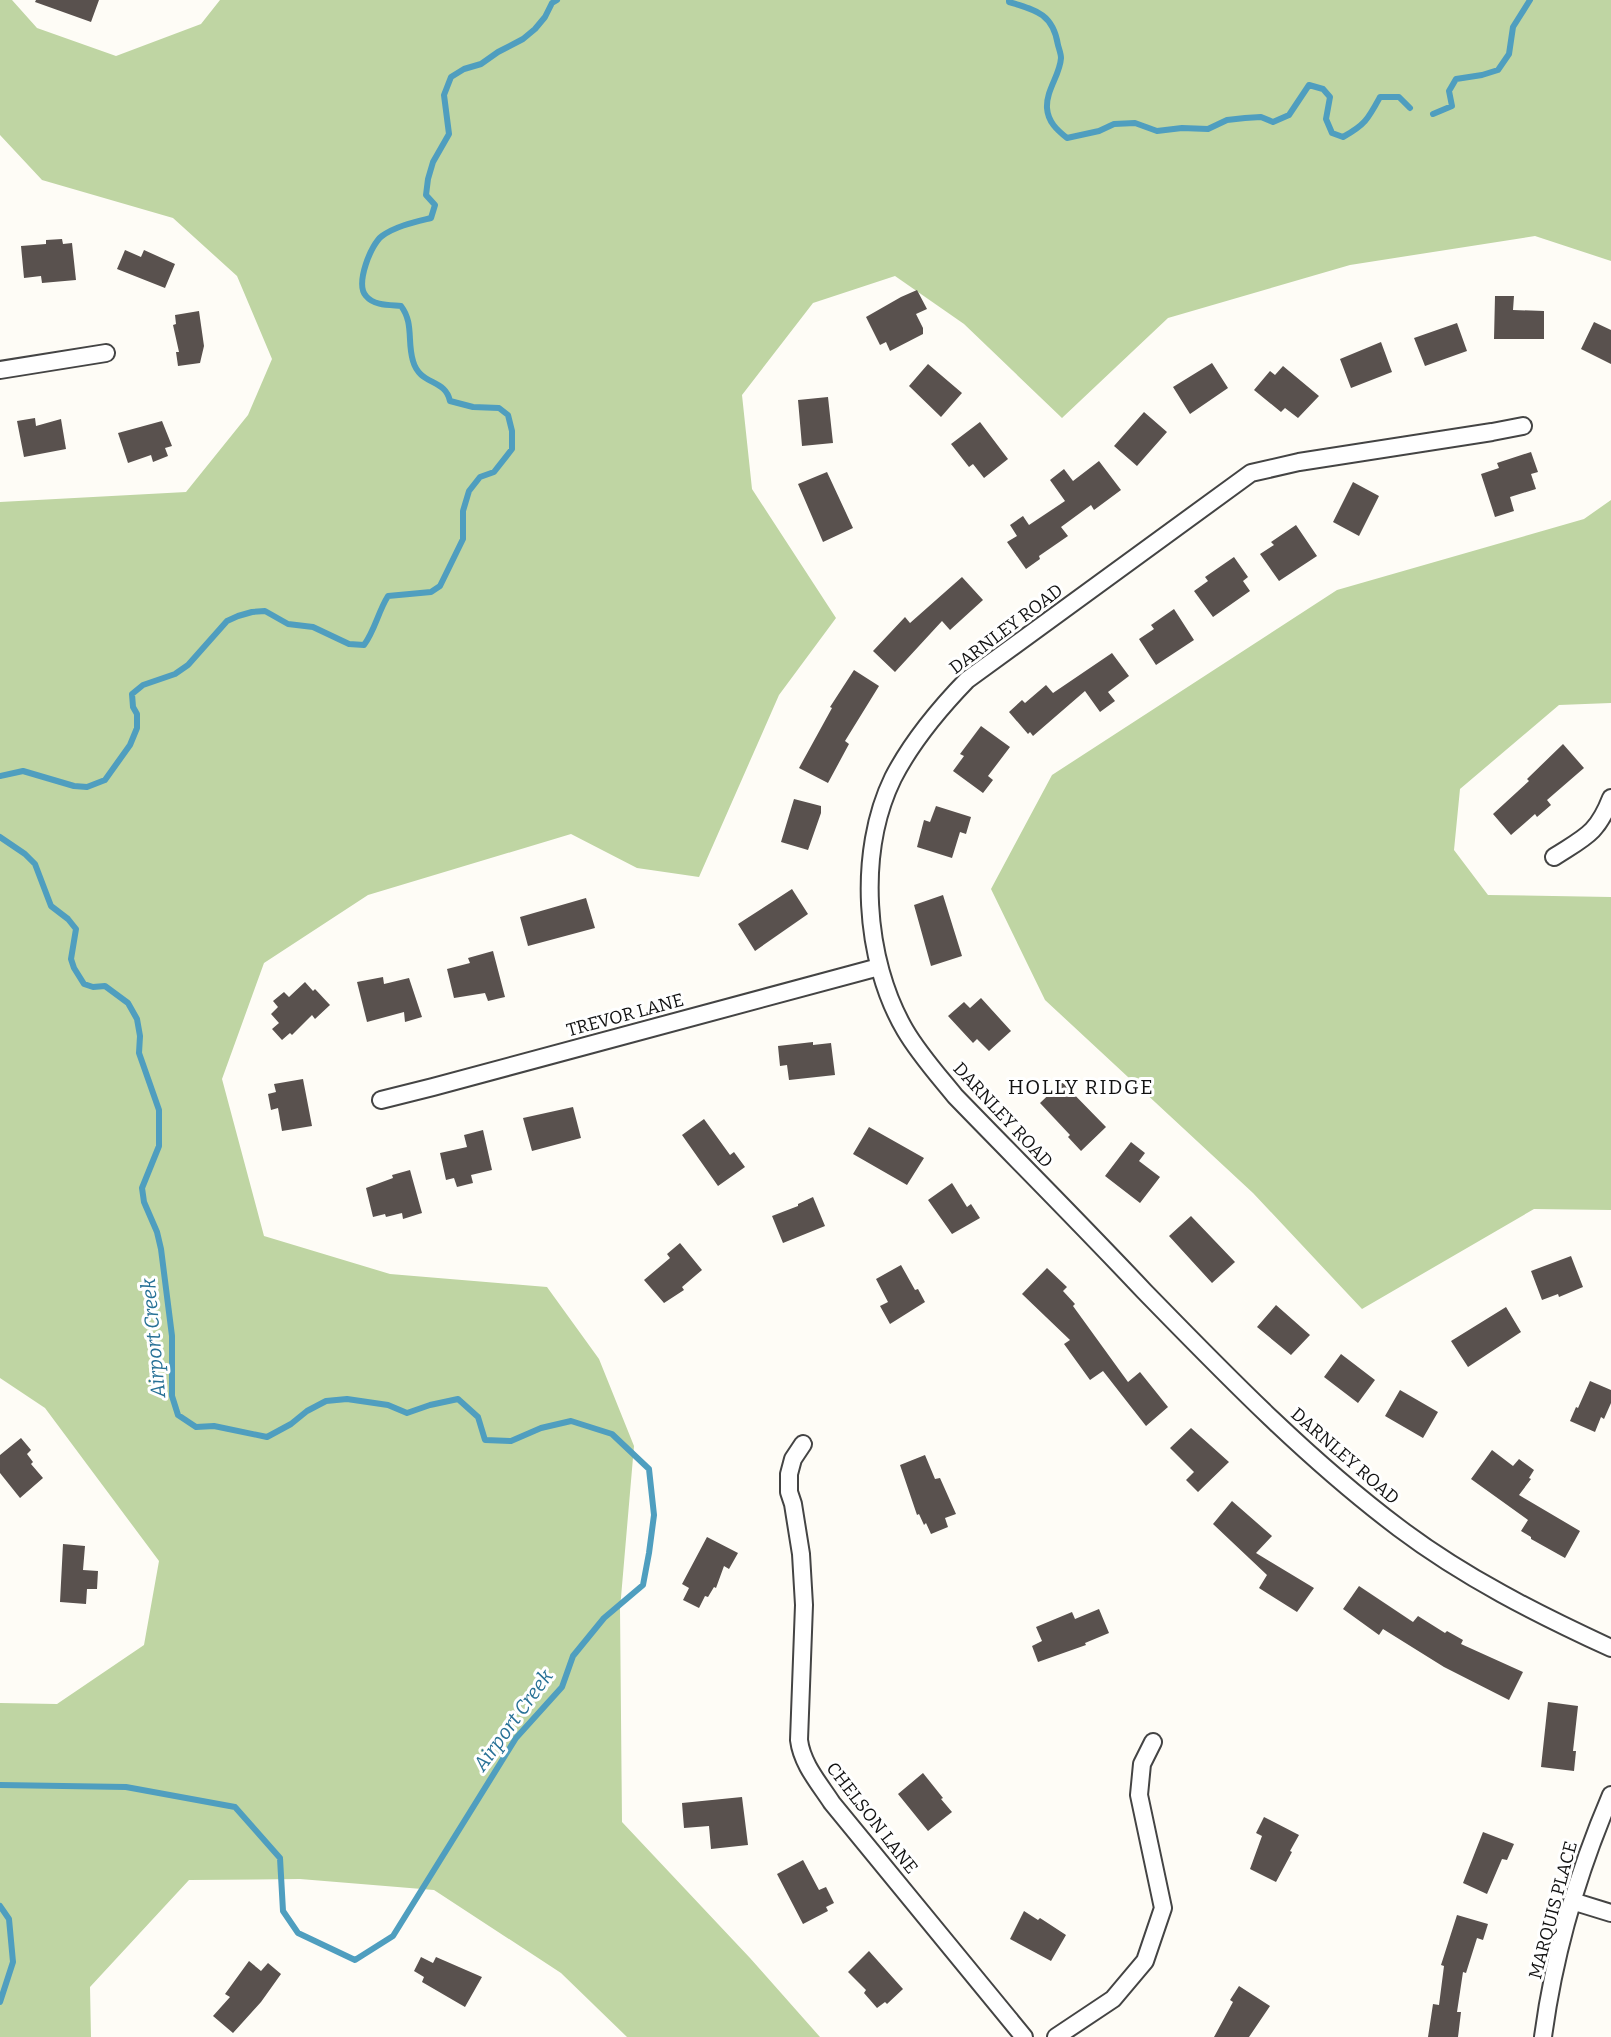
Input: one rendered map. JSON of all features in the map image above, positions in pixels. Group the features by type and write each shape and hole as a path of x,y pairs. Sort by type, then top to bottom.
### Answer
{"street":[{"path":"0,370 106,353"},
{"name":"DARNLEY ROAD","path":"1523,426 1299,462 1251,473 967,680 934,714 912,746 884,801 875,838 870,907 874,945 889,999 921,1054 955,1096 1205,1354 1309,1455 1401,1529 1443,1559 1491,1588 1553,1622 1611,1648"},
{"path":"1554,857 1594,830 1611,798"},
{"name":"TREVOR LANE","path":"381,1100 879,967"},
{"name":"CHELSON LANE","path":"803,1444 793,1459 789,1474 789,1492 801,1554 804,1605 799,1740 805,1763 832,1803 1024,2037"},
{"path":"1056,2037 1113,1999 1145,1961 1163,1908 1139,1795 1142,1764 1153,1742"},
{"name":"MARQUIS PLACE","path":"1543,2037 1557,1959 1572,1901 1591,1842 1611,1796"},
{"path":"1572,1901 1611,1913"}],"green space":[{"path":"0,0 12,0 37,28 116,56 201,24 220,0 1611,0 1611,261 1535,236 1350,265 1168,318 1062,418 964,324 895,276 813,303 742,395 752,489 836,618 779,695 699,877 637,868 571,834 368,895 264,963 222,1079 264,1236 390,1274 547,1287 599,1359 634,1446 620,1609 622,1822 750,1958 820,2037 627,2037 561,1973 434,1890 300,1879 189,1880 90,1987 91,2037 0,2037 0,1703 57,1704 144,1645 159,1561 45,1408 0,1378 0,502 186,492 248,415 272,359 237,276 173,218 42,180 0,135"},
{"path":"1611,500 1611,703 1559,705 1460,789 1454,850 1488,895 1611,897 1611,1210 1534,1209 1362,1309 1253,1193 1045,1000 991,889 1052,775 1337,590 1584,519"}],"building":[{"path":"36,0 99,0 91,22 35,2"},
{"path":"62,239 63,244 72,243 76,280 42,283 41,276 24,278 21,246 46,244 46,240"},
{"path":"125,250 141,257 144,250 175,264 165,288 117,269"},
{"path":"917,290 927,309 916,314 923,328 923,334 890,351 886,342 880,345 866,317"},
{"path":"1495,296 1514,296 1513,310 1544,311 1544,339 1494,339"},
{"path":"199,311 204,346 200,363 178,366 176,352 179,352 173,325 176,324 175,315"},
{"path":"1594,322 1611,330 1611,364 1581,349"},
{"path":"1457,323 1467,351 1425,366 1414,338"},
{"path":"1381,342 1392,372 1351,388 1340,359"},
{"path":"1212,363 1228,388 1190,414 1173,387"},
{"path":"928,364 962,393 941,417 909,386"},
{"path":"1283,366 1319,396 1298,418 1285,408 1281,412 1254,390 1270,371 1275,375"},
{"path":"828,397 833,443 802,446 798,400"},
{"path":"1144,412 1167,432 1137,466 1114,446"},
{"path":"35,418 36,426 61,419 66,449 24,457 17,421"},
{"path":"162,421 172,446 165,448 168,456 153,462 151,455 128,463 118,433"},
{"path":"980,422 1008,459 984,478 973,464 969,467 951,444"},
{"path":"1531,452 1538,472 1531,474 1536,489 1510,497 1514,511 1495,517 1481,474 1499,468 1497,463"},
{"path":"1099,461 1121,490 1094,510 1091,505 1061,527 1068,536 1039,556 1040,559 1026,569 1007,542 1017,536 1010,525 1023,516 1029,525 1065,501 1050,480 1064,469 1073,481"},
{"path":"827,472 853,528 823,542 798,484"},
{"path":"1353,482 1379,496 1359,536 1333,522"},
{"path":"1296,525 1317,556 1279,581 1260,554 1274,545 1271,542"},
{"path":"1234,557 1248,577 1243,581 1250,591 1213,617 1194,591 1208,581 1205,577"},
{"path":"962,577 983,600 950,630 942,621 895,672 873,651 905,617 910,623"},
{"path":"1174,609 1194,640 1156,665 1139,639 1154,629 1151,625"},
{"path":"1112,653 1129,676 1108,692 1115,701 1100,712 1085,691 1033,736 1030,732 1028,734 1009,712 1022,700 1025,703 1046,685 1053,693"},
{"path":"854,670 879,686 845,741 849,744 828,783 799,768 832,708 830,707"},
{"path":"981,726 1010,747 988,776 993,780 983,793 953,771 964,756 960,754"},
{"path":"1563,744 1584,768 1547,800 1551,805 1537,817 1535,814 1511,835 1493,814 1529,781 1527,779"},
{"path":"794,799 821,806 821,813 808,850 781,842"},
{"path":"936,806 971,817 966,834 960,832 952,858 917,847 924,820 930,822"},
{"path":"792,889 808,914 755,951 738,924"},
{"path":"943,895 962,956 931,966 914,905"},
{"path":"586,898 595,928 528,946 520,917"},
{"path":"493,951 505,997 488,1001 485,993 454,998 447,969 470,963 468,958"},
{"path":"383,977 384,984 409,978 422,1017 405,1022 404,1012 367,1022 357,982"},
{"path":"305,982 330,1005 315,1019 312,1015 292,1035 290,1033 282,1040 272,1029 279,1023 271,1014 278,1007 273,1001 284,992 289,997"},
{"path":"981,998 1011,1031 989,1051 977,1039 973,1043 948,1016 964,1002 970,1008"},
{"path":"813,1042 813,1045 831,1043 835,1075 789,1080 787,1065 780,1066 778,1046"},
{"path":"303,1079 312,1126 282,1131 278,1108 271,1110 268,1094 276,1092 274,1084"},
{"path":"1062,1082 1106,1127 1081,1151 1068,1137 1070,1135 1040,1103"},
{"path":"573,1107 581,1138 532,1151 523,1118"},
{"path":"704,1119 730,1155 734,1152 745,1167 718,1186 682,1135"},
{"path":"869,1127 924,1158 907,1185 853,1154"},
{"path":"483,1130 492,1170 471,1175 473,1183 457,1187 454,1178 446,1180 440,1153 467,1147 464,1135"},
{"path":"1131,1142 1145,1153 1139,1161 1160,1177 1140,1203 1105,1176"},
{"path":"410,1170 422,1213 403,1219 402,1213 373,1217 366,1188 393,1178 392,1175"},
{"path":"952,1183 967,1207 971,1204 980,1218 952,1234 928,1200"},
{"path":"813,1197 825,1226 783,1243 772,1216 798,1206"},
{"path":"1191,1216 1235,1262 1212,1283 1169,1236"},
{"path":"680,1243 702,1270 682,1287 684,1290 664,1303 644,1280 670,1258 667,1254"},
{"path":"1571,1256 1583,1287 1559,1297 1558,1294 1542,1300 1531,1271"},
{"path":"901,1265 915,1290 918,1289 925,1302 890,1324 880,1306 888,1302 876,1279"},
{"path":"1047,1268 1067,1287 1063,1291 1075,1304 1073,1306 1128,1382 1140,1372 1168,1407 1146,1426 1103,1371 1090,1380 1064,1344 1070,1340 1022,1294"},
{"path":"1276,1305 1310,1335 1291,1355 1257,1327"},
{"path":"1506,1307 1521,1332 1468,1367 1451,1341"},
{"path":"1341,1354 1375,1380 1358,1403 1324,1377"},
{"path":"1590,1381 1611,1390 1611,1403 1604,1419 1601,1417 1595,1432 1570,1421"},
{"path":"1400,1390 1438,1412 1423,1438 1385,1416"},
{"path":"1191,1428 1229,1462 1198,1492 1186,1480 1194,1472 1170,1448"},
{"path":"21,1438 31,1450 27,1454 33,1462 31,1464 43,1478 20,1498 0,1473 0,1455"},
{"path":"1492,1450 1513,1466 1519,1459 1534,1470 1529,1478 1531,1479 1519,1495 1580,1531 1565,1558 1521,1531 1528,1520 1471,1479"},
{"path":"925,1455 935,1479 940,1478 956,1514 945,1518 948,1527 931,1534 926,1523 924,1525 919,1514 917,1515 900,1465"},
{"path":"1232,1501 1272,1536 1256,1553 1314,1588 1297,1612 1259,1588 1267,1575 1213,1524"},
{"path":"707,1537 738,1553 729,1569 724,1566 716,1588 714,1587 708,1597 705,1596 699,1608 683,1600 689,1588 682,1584"},
{"path":"63,1544 85,1546 83,1570 98,1571 97,1589 87,1589 86,1604 60,1602"},
{"path":"1359,1586 1413,1622 1418,1616 1445,1633 1447,1631 1463,1640 1461,1644 1523,1672 1509,1700 1444,1667 1383,1629 1379,1635 1343,1609"},
{"path":"1099,1609 1109,1633 1085,1643 1086,1645 1038,1662 1032,1646 1042,1641 1036,1627 1072,1612 1075,1619"},
{"path":"1548,1702 1578,1706 1573,1751 1576,1751 1574,1771 1541,1767"},
{"path":"923,1773 952,1812 928,1831 898,1794"},
{"path":"742,1797 748,1845 711,1849 709,1826 684,1828 682,1803"},
{"path":"1264,1817 1299,1835 1276,1882 1250,1869 1262,1836 1256,1833"},
{"path":"1483,1832 1514,1844 1507,1860 1502,1859 1487,1894 1463,1883"},
{"path":"803,1860 819,1890 826,1887 834,1903 826,1907 828,1911 803,1924 777,1874"},
{"path":"1024,1911 1038,1920 1040,1918 1066,1935 1051,1961 1010,1939"},
{"path":"1457,1915 1488,1924 1483,1940 1477,1938 1466,1973 1463,1972 1457,2012 1461,2012 1458,2037 1428,2037 1433,2004 1439,2005 1444,1966 1441,1965"},
{"path":"869,1951 903,1989 887,2004 885,2002 877,2008 864,1993 866,1990 848,1972"},
{"path":"421,1957 433,1963 436,1957 482,1977 465,2007 422,1982 424,1977 414,1971"},
{"path":"249,1961 261,1971 268,1963 281,1974 261,2002 233,2033 213,2016 230,1997 225,1994"},
{"path":"1239,1986 1270,2006 1249,2037 1214,2037 1233,2002 1230,2000"}],"waterway":[{"name":"Airport Creek","path":"0,776 23,771 74,786 87,787 105,780 130,745 137,728 137,714 133,707 132,694 143,685 175,674 188,665 227,621 238,616 265,611 288,624 313,627 349,644 364,645 388,596 431,592 440,586 463,539 463,511 469,491 480,477 494,472 512,449 512,431 508,415 499,408 473,407 450,401 443,389 421,375 413,361 408,319 405,312 401,306 382,304 369,299 363,290 363,274 369,255 382,236 399,227 431,218 435,205 426,195 428,179 433,162 449,134 444,95 451,77 464,69 481,64 523,39 535,29 545,17 552,3 557,0"},
{"name":"Airport Creek","path":"1009,0 1009,2 1042,15 1052,26 1056,35 1061,58 1047,101 1047,108 1051,122 1067,138 1099,131 1114,124 1135,123 1157,131 1182,128 1208,129 1227,120 1245,118 1261,117 1273,122 1289,115 1309,85 1323,89 1330,97 1326,119 1332,133 1343,137 1365,121 1380,97 1399,97 1410,108"},
{"name":"Airport Creek","path":"1433,114 1452,106 1449,91 1456,79 1498,70 1509,54 1513,27 1530,0"},
{"name":"Airport Creek","path":"0,837 25,854 35,864 51,906 68,919 76,929 71,959 84,984 93,987 105,986 128,1003 137,1019 140,1036 139,1053 159,1110 159,1146 142,1188 144,1202 157,1232 161,1249 172,1336 172,1396 178,1415 196,1427 214,1426 267,1437 326,1401 347,1399 388,1405 407,1413 458,1399 478,1417 485,1440 511,1441 541,1428 571,1421 612,1434 649,1469 654,1515 643,1585 604,1618 573,1656 562,1687 516,1738 393,1936 355,1960 298,1933 283,1911 280,1858 235,1807 126,1787 0,1785"},
{"name":"Airport Creek","path":"0,1906 9,1919 13,1962 0,2002"}],"district":[{"name":"HOLLY RIDGE","path":"1081,1087"}]}
